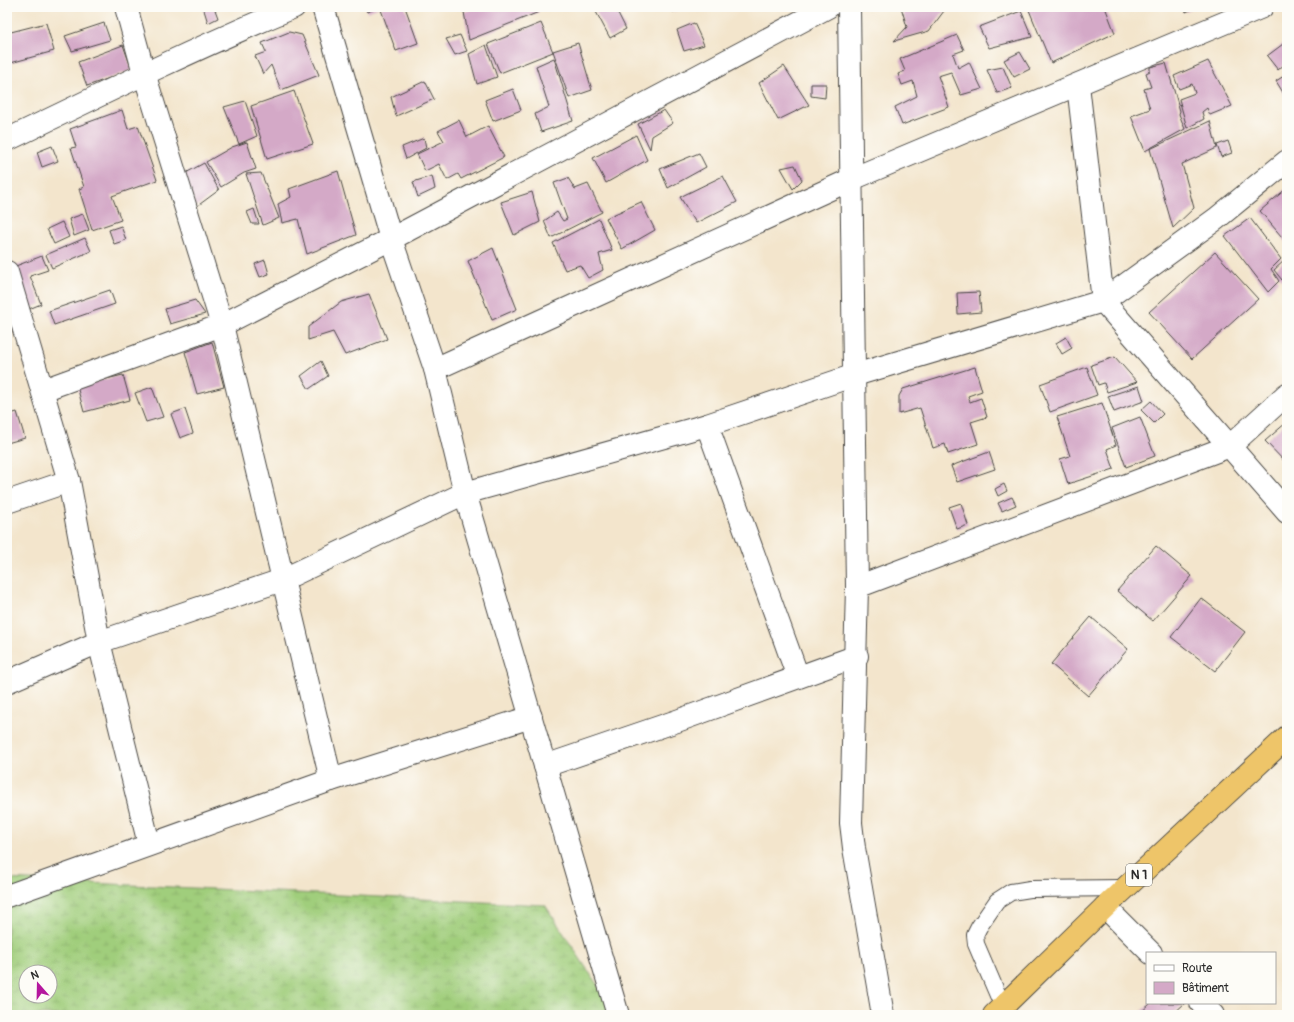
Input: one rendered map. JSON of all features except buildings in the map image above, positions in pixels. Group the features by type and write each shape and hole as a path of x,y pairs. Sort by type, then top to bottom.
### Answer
{"highway":[{"name":"N 1","path":"998,1011 1125,888 1287,737"}],"street":[{"path":"126,7 144,73 222,325 331,780"},
{"path":"7,140 226,35 294,7"},
{"path":"323,7 391,239 435,369 465,493 618,1015"},
{"path":"44,390 222,325 391,239 828,7"},
{"path":"849,7 857,587 857,656 852,824 854,848 883,1015"},
{"path":"435,369 852,179 1262,7"},
{"path":"1078,85 1103,301 1287,512"},
{"path":"7,682 99,642 282,580 465,493 707,425 855,376 1103,301 1216,219 1287,161"},
{"path":"7,272 44,390 69,481 99,642 150,844"},
{"path":"857,587 1230,446 1287,394"},
{"path":"707,425 798,677"},
{"path":"7,502 69,481"},
{"path":"545,766 677,721 857,656"},
{"path":"7,896 331,780 531,717"},
{"path":"1105,907 1150,952"},
{"path":"1202,1004 1213,1015"}],"lane":[{"path":"998,1011 976,944 975,935 997,901 1012,892 1030,889 1125,888"}],"green space":[{"path":"7,879 545,905 606,998 609,1015 7,1015"}]}
